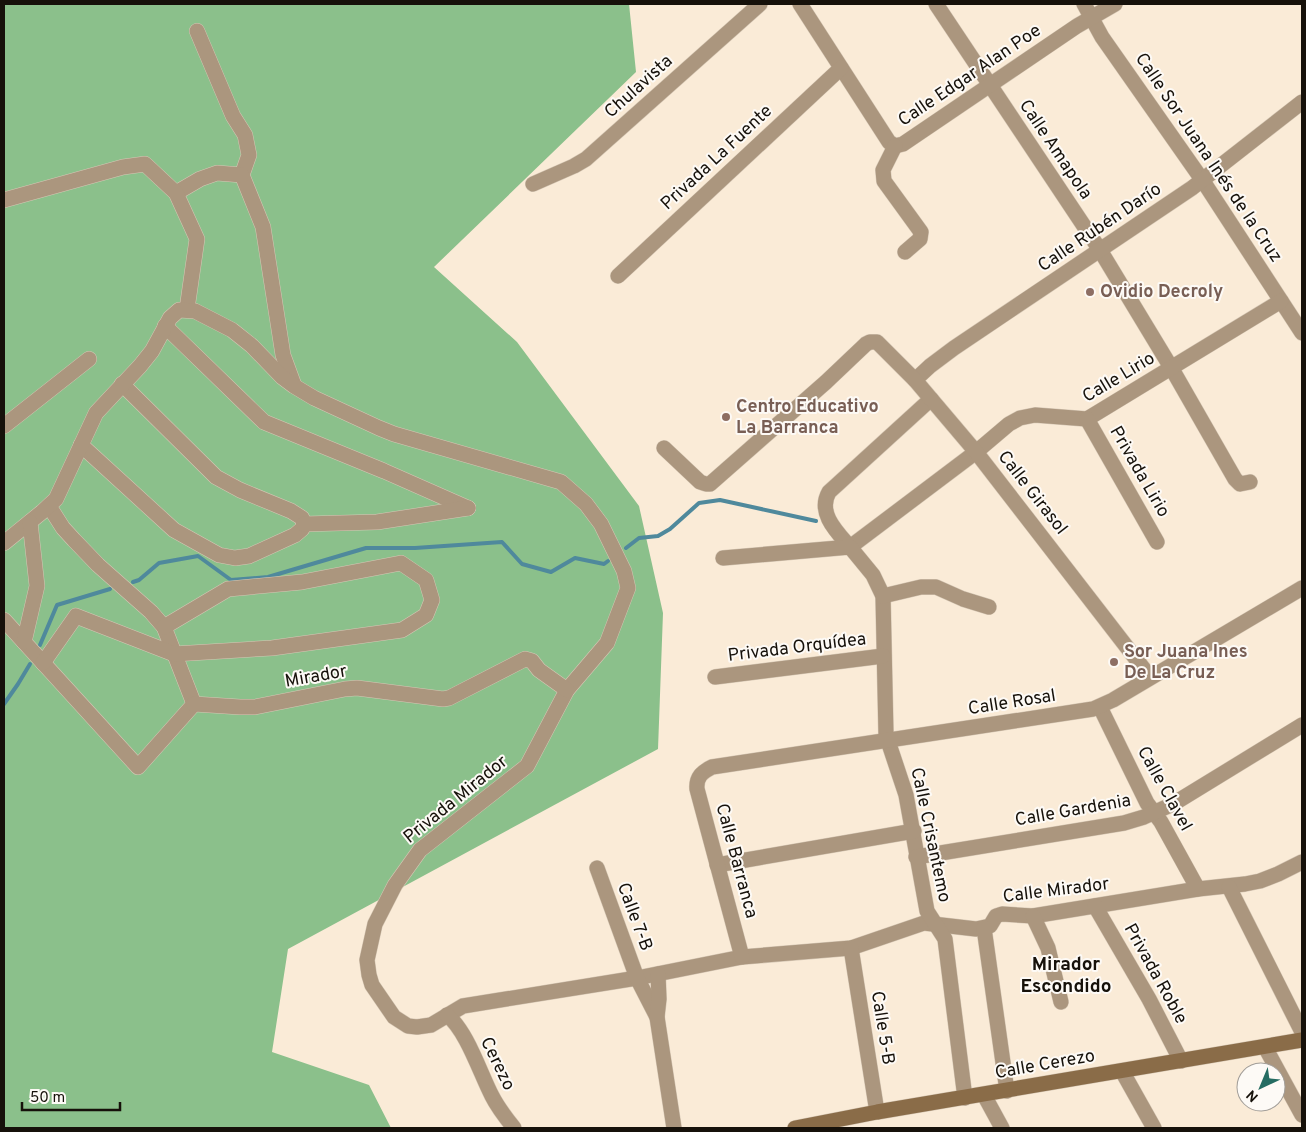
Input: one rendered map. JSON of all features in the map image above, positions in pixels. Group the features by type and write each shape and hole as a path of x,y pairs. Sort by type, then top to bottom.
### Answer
{"street":[{"name":"Chulavista","path":"533,184 581,162 760,4"},
{"path":"800,4 889,142 896,146 883,170 884,181 922,232 920,239 905,252"},
{"name":"Calle Amapola","path":"936,4 1100,250 1172,369 1235,479 1240,484 1250,482"},
{"name":"Calle Edgar Alan Poe","path":"896,146 903,144 989,86 1087,10 1115,4"},
{"name":"Calle Sor Juana Inés de la Cruz","path":"1087,10 1102,37 1203,181 1301,327"},
{"path":"198,31 233,116 245,135 249,155 242,175 262,227 283,355 294,386"},
{"name":"Privada La Fuente","path":"618,276 841,68"},
{"name":"Calle Rubén Darío","path":"915,380 940,358 1203,181 1302,102"},
{"path":"4,200 123,167 145,164 176,194 197,239 187,310 179,310 175,313 165,326 152,351 96,412 60,492 49,506 4,543"},
{"path":"176,194 200,179 217,173 242,175"},
{"name":"Calle Lirio","path":"853,550 1009,424 1020,418 1035,415 1087,419 1282,301"},
{"name":"Privada Mirador","path":"187,310 209,317 243,338 282,377 314,398 394,434 561,482 586,504 602,524 624,571 628,588 607,643 567,690 527,766 420,850 395,885 375,924 368,949 367,968 372,985 394,1017 408,1026 417,1027 431,1024 463,1006 658,974"},
{"path":"165,326 264,422 468,508 378,522 304,524"},
{"name":"Calle Girasol","path":"664,448 700,482 710,484 866,344 873,342 880,344 915,380 976,452 1150,677"},
{"path":"4,426 89,359"},
{"path":"81,445 174,530 219,555 235,558 249,556 302,529 304,524 302,518 291,511 240,490 216,477 122,384"},
{"path":"853,550 834,529 825,508 825,499 829,492 931,398"},
{"name":"Privada Lirio","path":"1087,419 1158,542"},
{"path":"4,620 138,767 194,704 164,627 151,612 98,565 74,540 63,528 49,506"},
{"path":"24,642 38,586 30,522"},
{"path":"724,558 853,550"},
{"name":"Calle Crisantemo","path":"853,550 873,575 883,596 885,727 906,795 927,910 945,939 965,1098"},
{"path":"43,664 76,616 174,654 272,648 402,630 426,615 432,600 426,580 401,563 302,582 228,589 164,627"},
{"path":"883,596 921,587 936,587 963,599 989,607"},
{"name":"Calle Rosal","path":"700,775 712,767 1084,711 1100,707 1302,588"},
{"name":"Privada Orquídea","path":"715,677 883,656"},
{"name":"Mirador","path":"194,704 255,707 358,688 443,699 525,659 532,661 539,670 567,690"},
{"name":"Calle Clavel","path":"1100,707 1147,803 1198,889"},
{"name":"Calle Gardenia","path":"916,857 1124,823 1154,813 1184,798 1302,725"},
{"name":"Calle Barranca","path":"700,775 697,789 742,956"},
{"path":"717,865 914,831"},
{"name":"Calle Mirador","path":"984,928 990,926 996,916 1002,914 1033,916 1198,889 1229,887 1260,881 1302,862"},
{"name":"Calle 7-B","path":"597,868 636,978 657,1017"},
{"path":"1229,887 1302,1032"},
{"name":"Privada Roble","path":"1095,906 1149,999 1181,1061"},
{"path":"1033,916 1048,948 1061,1002"},
{"path":"674,1128 657,1017 659,999 658,974 742,956 851,948 921,924 976,929 984,928 1007,1091"},
{"name":"Calle 5-B","path":"851,948 876,1112"},
{"name":"Cerezo","path":"447,1016 461,1031 498,1108 514,1128"},
{"name":"Calle Cerezo","path":"795,1128 844,1124 876,1112 1302,1040"},
{"path":"1264,1047 1302,1115"},
{"path":"1122,1071 1154,1128"},
{"path":"984,1095 1002,1128"}],"green space":[{"path":"4,4 629,4 636,72 434,267 517,342 639,506 663,613 658,749 288,949 272,1052 369,1085 391,1128 4,1128"}],"waterway":[{"path":"626,548 639,538 658,536 670,529 699,503 720,500 816,521"},
{"path":"133,582 139,580 159,563 198,556 231,580 268,577 366,548 415,548 502,542 522,564 551,572 575,558 604,564 608,561"},
{"path":"40,645 57,605 110,589"},
{"path":"4,704 30,664"}],"place":[{"name":"Ovidio Decroly","path":"1090,292"},
{"name":"Centro Educativo La Barranca","path":"726,417"},
{"name":"Sor Juana Ines De La Cruz","path":"1114,662"}],"district":[{"name":"Mirador Escondido","path":"1066,976"}]}
